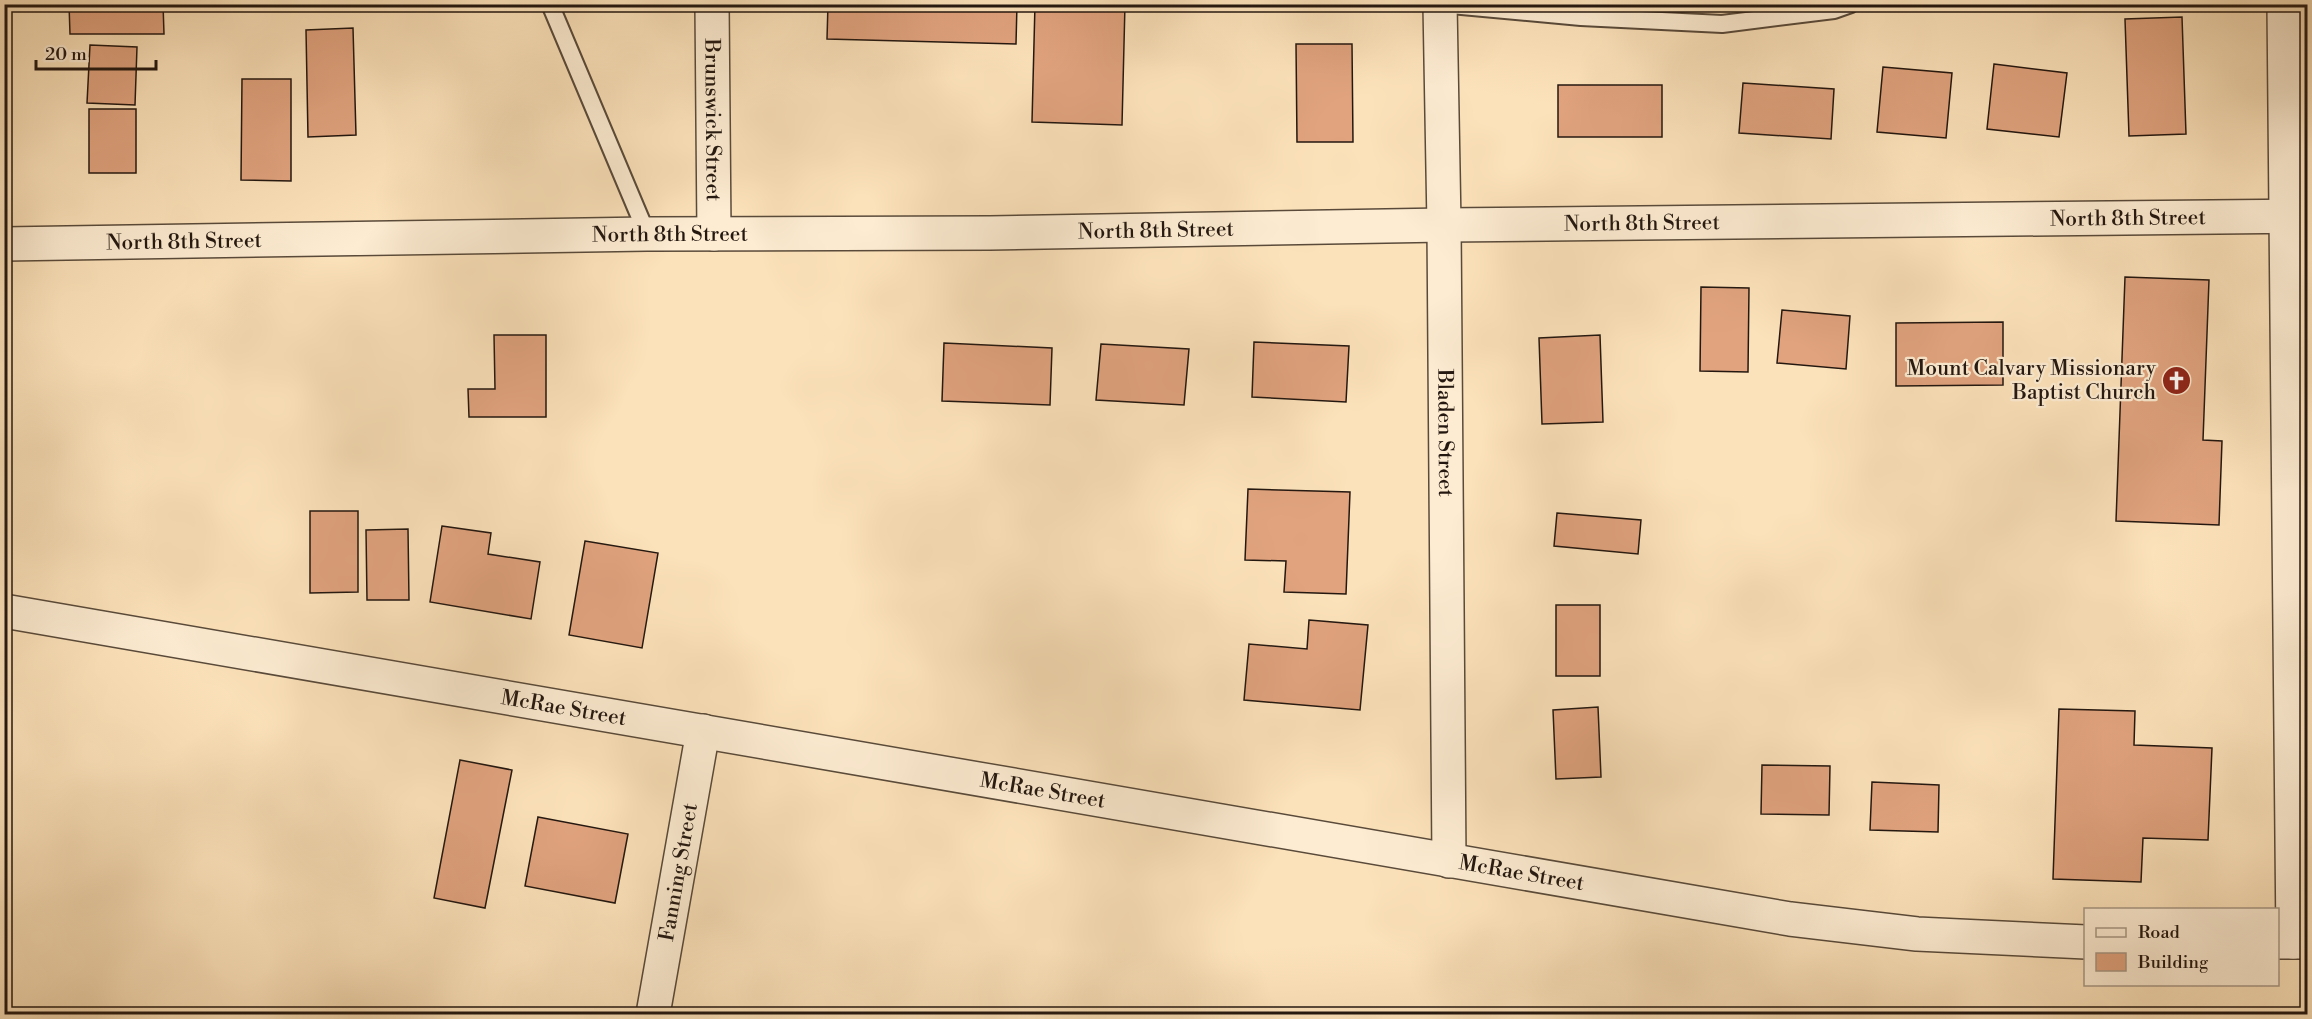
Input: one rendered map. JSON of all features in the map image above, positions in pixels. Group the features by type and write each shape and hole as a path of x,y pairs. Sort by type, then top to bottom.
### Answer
{"street":[{"name":"Brunswick Street","path":"712,4 714,234"},
{"name":"Bladen Street","path":"1440,4 1449,861"},
{"path":"2284,4 2297,216 2293,942"},
{"name":"North 8th Street","path":"4,244 647,234 1010,233 1444,225 2297,216"},
{"name":"McRae Street","path":"4,611 1790,919 1917,934 2084,942"},
{"name":"Fanning Street","path":"653,1014 703,731"}],"lane":[{"path":"550,4 647,234"},
{"path":"1440,4 1581,17 1722,24 1834,10 1851,4"}],"building":[{"path":"69,4 163,4 164,34 70,34"},
{"path":"828,4 1017,4 1016,44 827,39"},
{"path":"1035,4 1125,4 1122,125 1032,122"},
{"path":"2182,17 2186,134 2129,136 2125,19"},
{"path":"353,28 356,135 308,137 306,30"},
{"path":"1296,44 1352,44 1353,142 1297,142"},
{"path":"90,45 137,47 135,105 87,103"},
{"path":"1994,64 2067,73 2059,137 1987,129"},
{"path":"1883,67 1952,73 1946,138 1877,132"},
{"path":"242,79 291,79 291,181 241,180"},
{"path":"1743,83 1834,89 1831,139 1739,133"},
{"path":"1558,85 1662,85 1662,137 1558,137"},
{"path":"89,109 136,109 136,173 89,173"},
{"path":"2125,277 2209,280 2203,440 2222,441 2219,525 2116,521"},
{"path":"1701,287 1749,288 1748,372 1700,371"},
{"path":"1782,310 1850,316 1846,369 1777,363"},
{"path":"2003,322 2003,385 1896,386 1896,323"},
{"path":"494,335 546,335 546,417 469,417 468,389 495,389"},
{"path":"1600,335 1603,422 1542,424 1539,338"},
{"path":"1254,342 1349,346 1346,402 1252,397"},
{"path":"944,343 1052,348 1050,405 942,401"},
{"path":"1101,344 1189,349 1184,405 1096,400"},
{"path":"1248,489 1350,492 1346,594 1284,592 1286,561 1245,560"},
{"path":"310,511 358,511 358,592 310,593"},
{"path":"1557,513 1641,520 1638,554 1554,546"},
{"path":"442,526 491,533 488,554 540,562 531,619 430,602"},
{"path":"408,529 409,600 367,600 366,530"},
{"path":"585,541 658,553 642,648 569,635"},
{"path":"1556,605 1600,605 1600,676 1556,676"},
{"path":"1309,620 1368,625 1360,710 1244,700 1249,644 1307,649"},
{"path":"1598,707 1601,777 1556,779 1553,710"},
{"path":"2059,709 2135,711 2134,745 2212,748 2208,840 2143,838 2141,882 2053,879"},
{"path":"460,760 512,770 485,908 434,898"},
{"path":"1762,765 1830,766 1829,815 1761,814"},
{"path":"1872,782 1939,785 1938,832 1870,830"},
{"path":"538,817 628,834 615,903 525,886"}],"place":[{"name":"Mount Calvary Missionary Baptist Church","path":"2177,380"}]}
